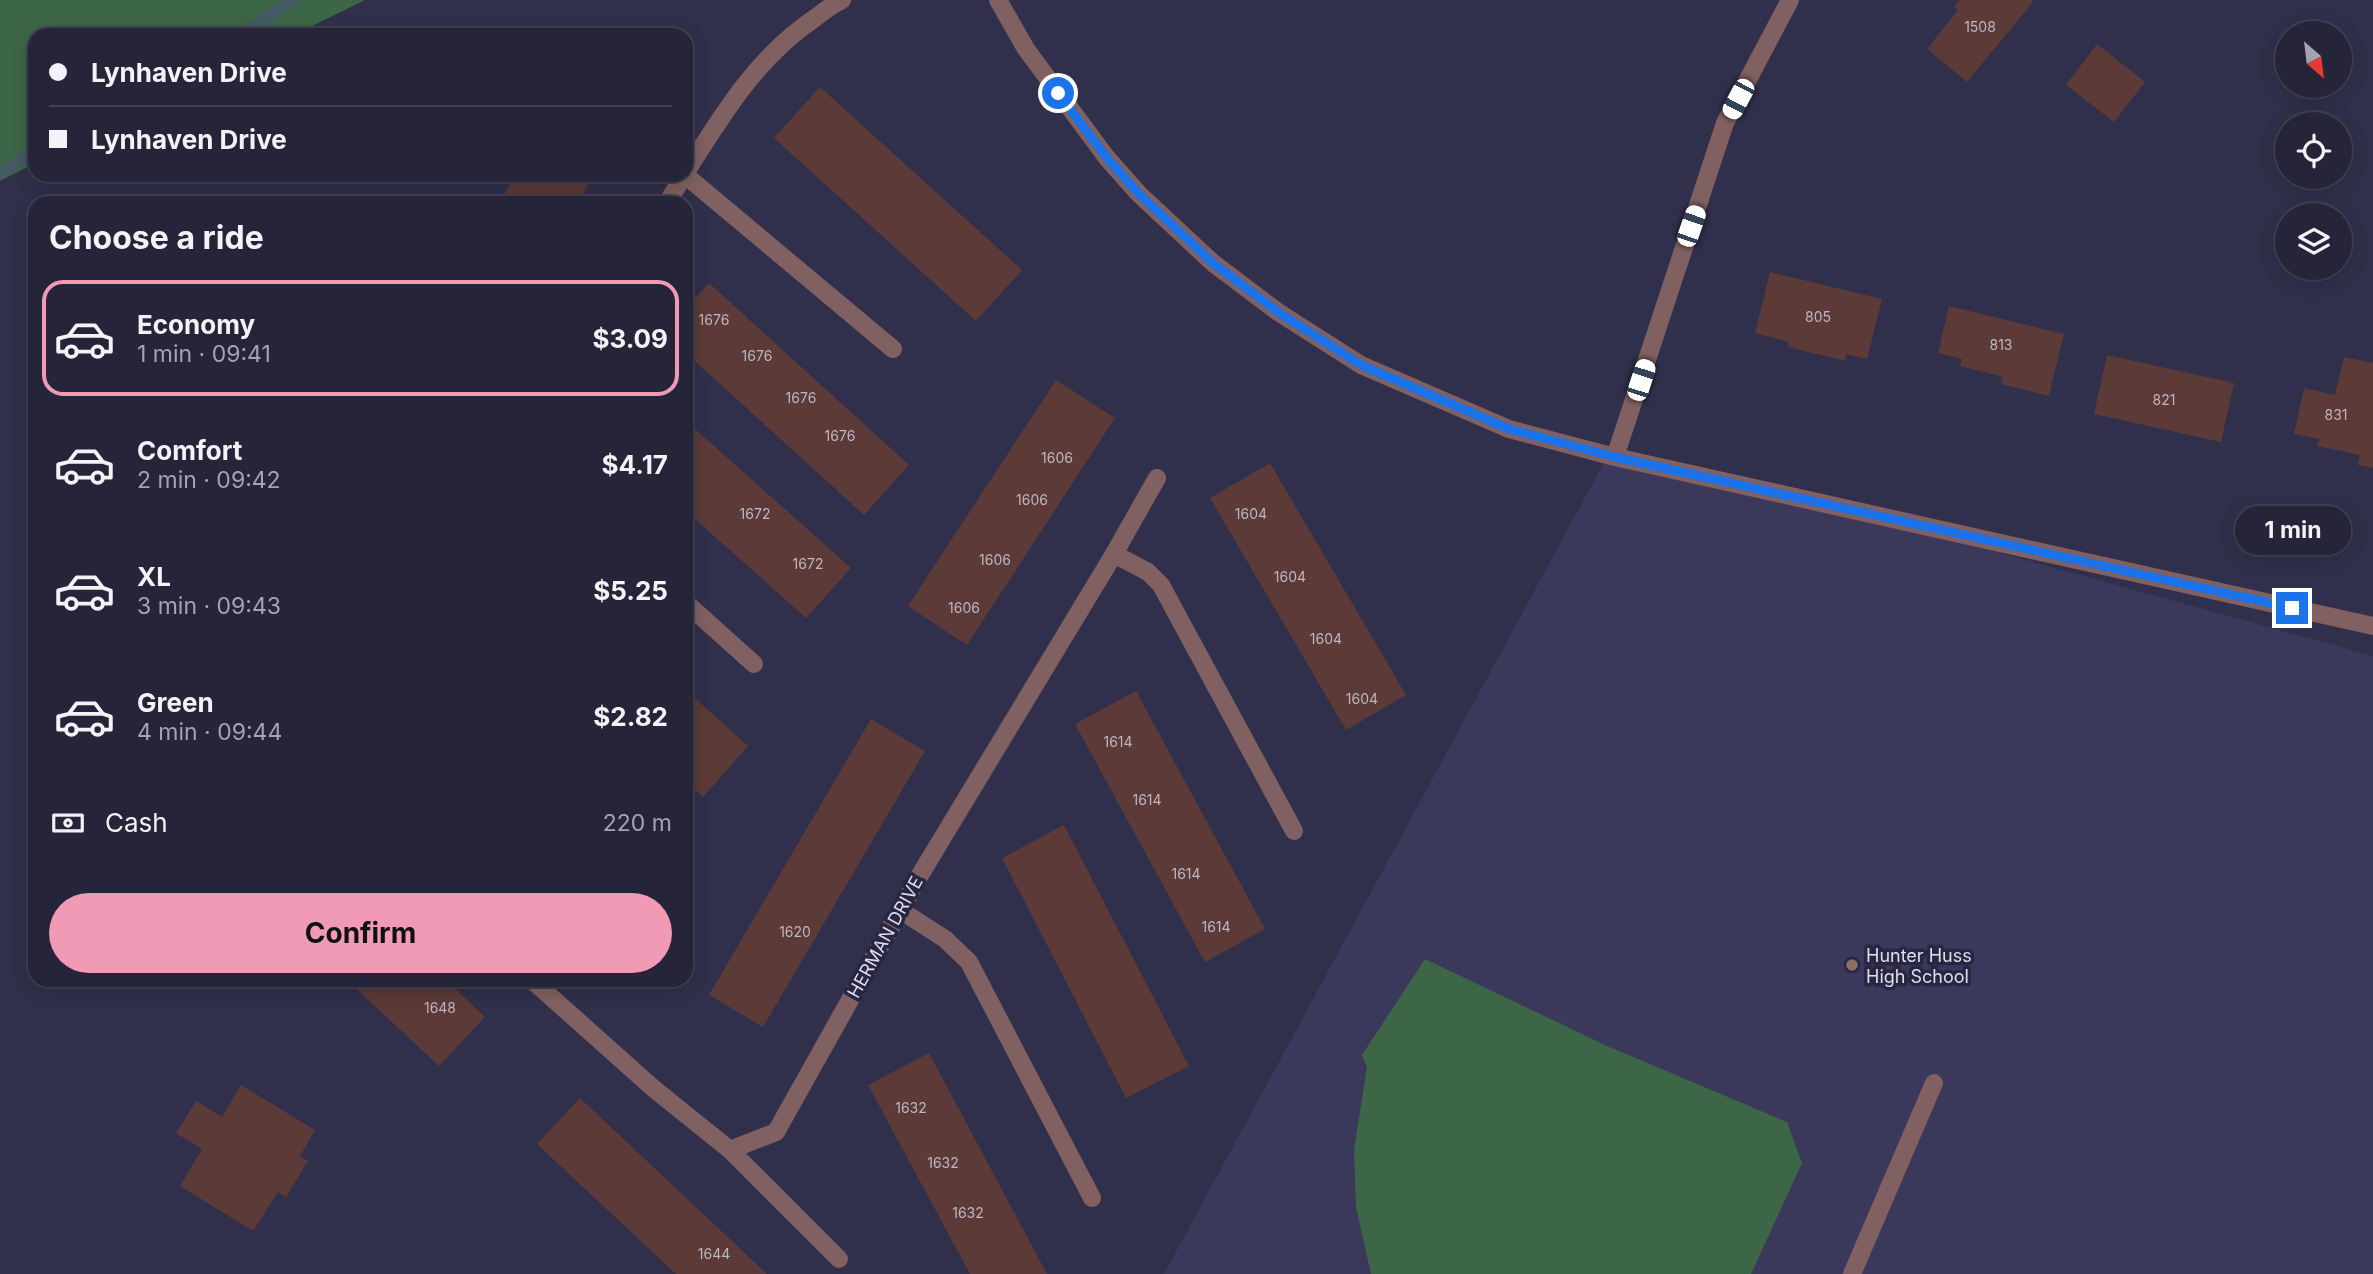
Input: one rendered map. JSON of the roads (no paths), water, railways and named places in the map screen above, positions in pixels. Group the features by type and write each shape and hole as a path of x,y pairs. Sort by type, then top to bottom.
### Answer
{"street":[{"path":"693,161 740,88 772,51 793,32 842,0"},
{"path":"998,0 1026,49 1107,158 1139,194 1213,263 1278,312 1361,365 1509,429 1615,457 2373,626"},
{"path":"1615,457 1725,123 1790,0"},
{"path":"693,181 893,349"},
{"name":"HERMAN DRIVE","path":"730,1150 776,1132 900,910 1157,478"},
{"path":"1114,554 1149,572 1161,585 1294,831"},
{"path":"693,609 754,664"},
{"path":"900,910 945,939 969,962 1092,1198"},
{"path":"540,987 653,1088 730,1150 839,1259"},
{"path":"1852,1274 1934,1083"}],"waterway":[{"path":"251,28 293,0"},
{"path":"0,174 28,155"}],"place":[{"name":"Hunter Huss High School","path":"1852,965"}]}
